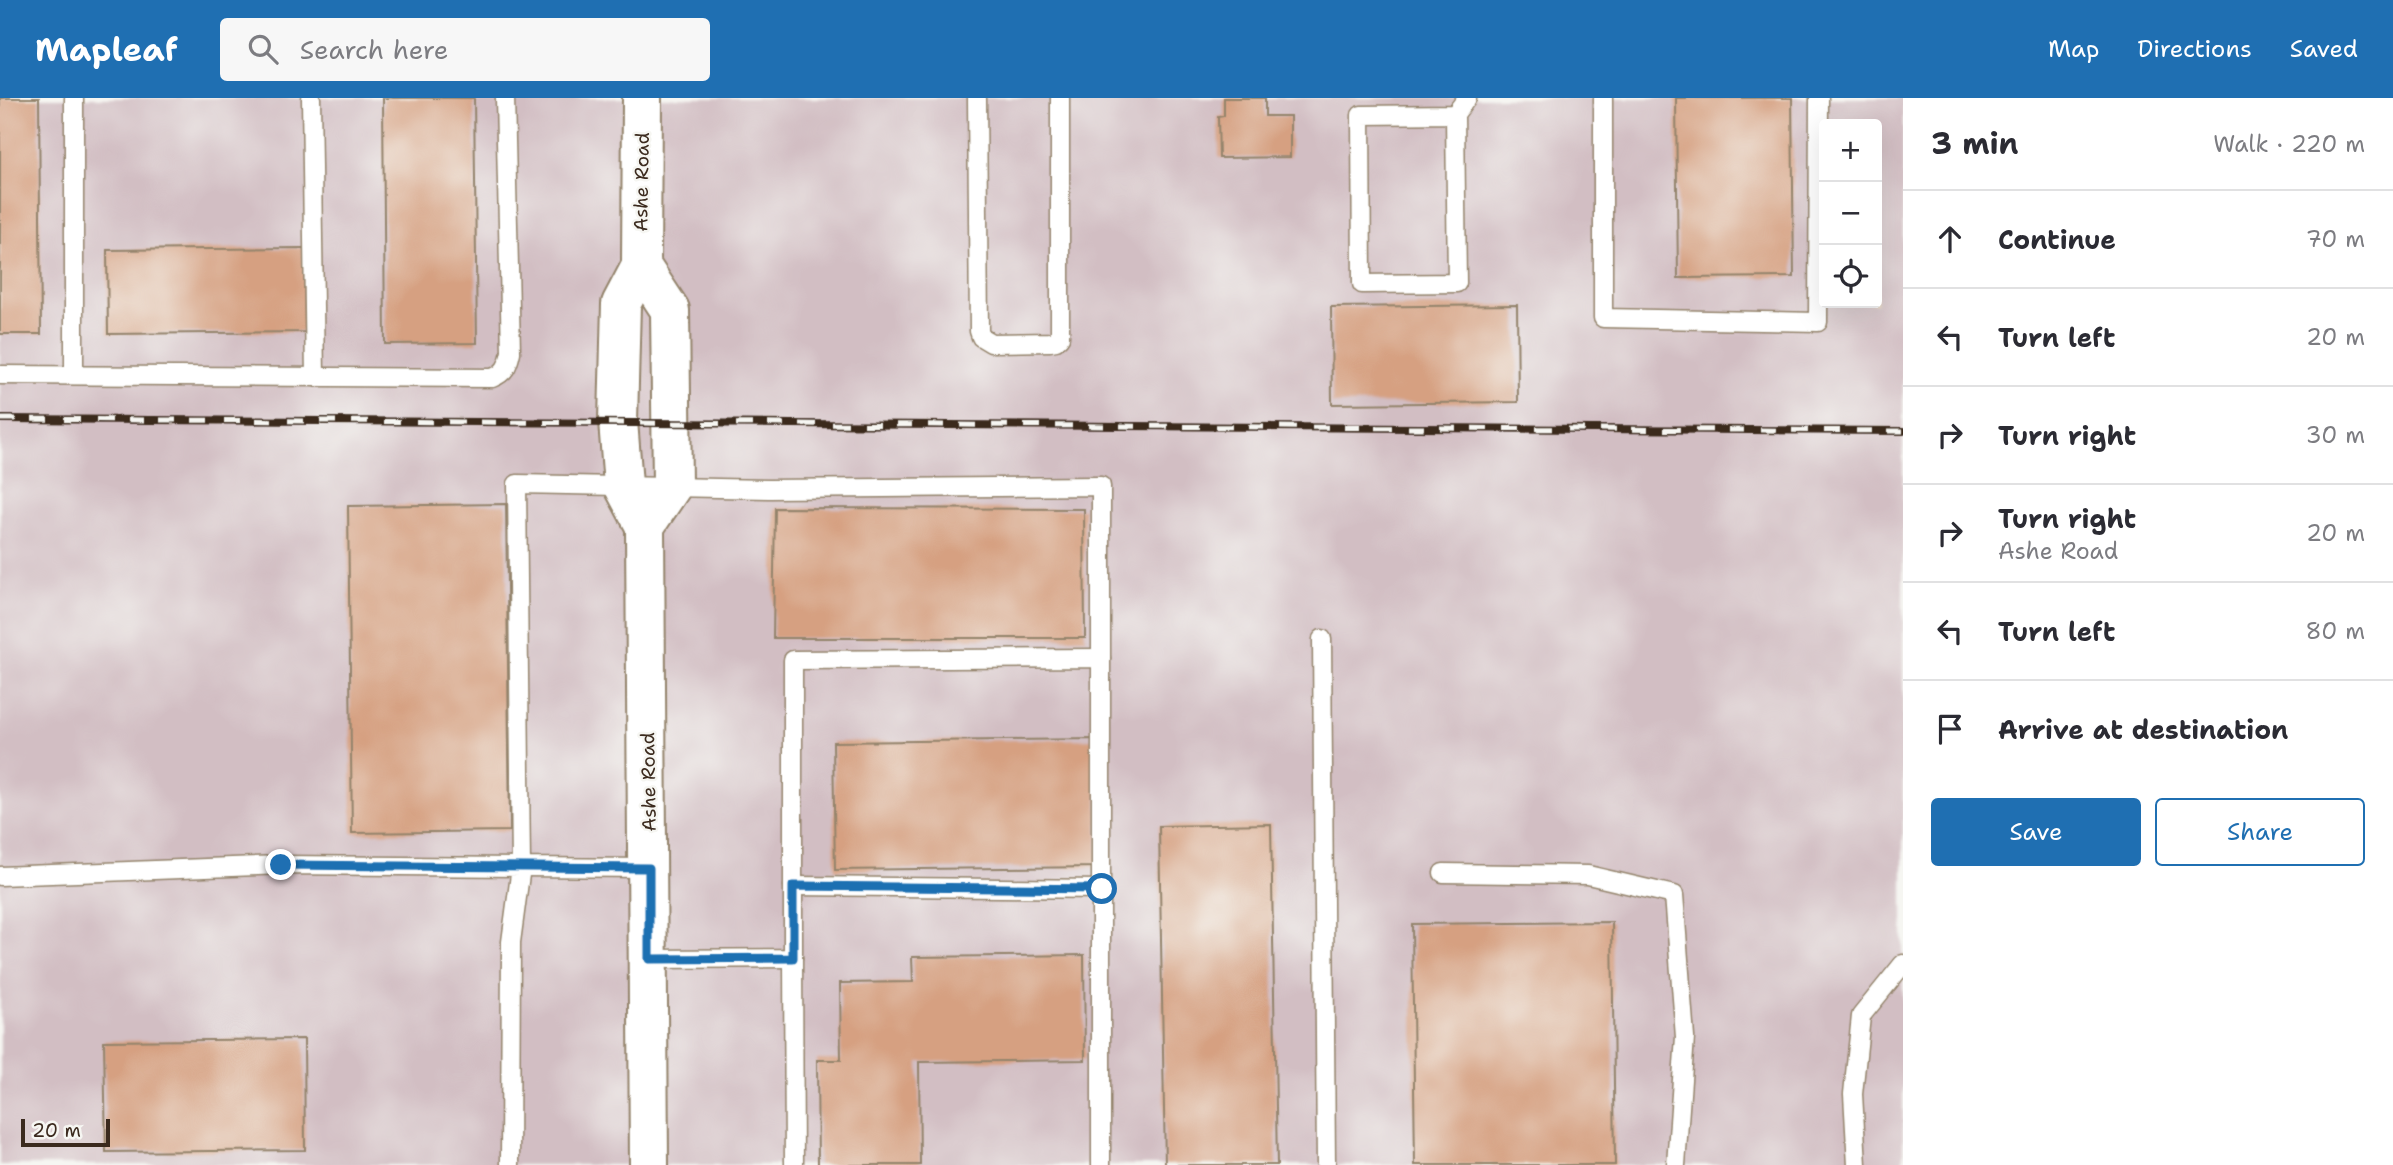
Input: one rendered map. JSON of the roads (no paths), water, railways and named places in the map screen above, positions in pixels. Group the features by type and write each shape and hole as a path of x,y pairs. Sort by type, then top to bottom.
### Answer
{"street":[{"name":"Ashe Road","path":"642,98 640,266 621,304 618,421 622,485 645,526 649,1165"},
{"path":"640,266 670,310 671,486 645,526"}],"lane":[{"path":"74,98 74,374"},
{"path":"311,98 315,377"},
{"path":"0,374 492,378 501,374 508,365 511,352 505,98"},
{"path":"977,98 979,331 985,341 1050,342 1059,337 1060,98"},
{"path":"1455,114 1361,115 1362,284 1457,283 1455,114 1467,98"},
{"path":"1603,98 1603,318 1818,322 1819,98"},
{"path":"510,1165 511,942 521,867 517,484 769,489 1101,486 1101,1165"},
{"path":"1322,639 1326,1165"},
{"path":"794,1165 793,660 1101,658"},
{"path":"0,876 281,865 649,868"},
{"path":"1443,873 1588,875 1674,895 1685,1037 1676,1165"},
{"path":"793,886 1102,889"},
{"path":"649,959 793,958"},
{"path":"1857,1165 1853,1094 1861,1017 1903,964"}],"railway":[{"path":"0,419 1903,431"}]}
